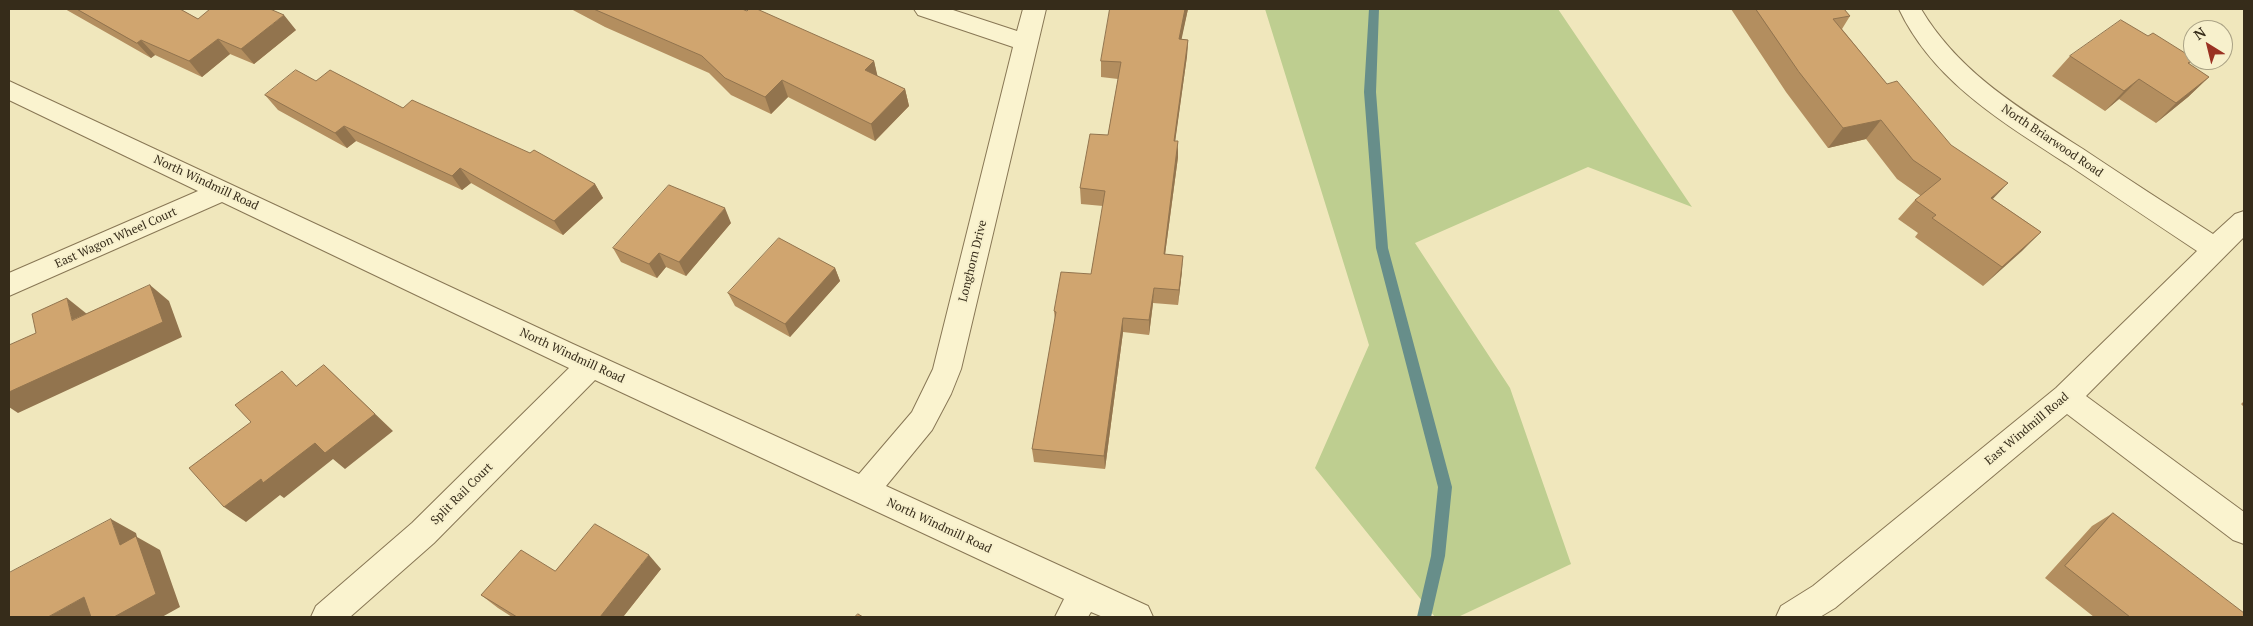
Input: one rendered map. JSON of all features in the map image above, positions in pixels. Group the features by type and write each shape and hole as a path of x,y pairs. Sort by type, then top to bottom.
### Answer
{"street":[{"path":"926,9 1026,43"},
{"name":"Longhorn Drive","path":"863,491 922,421 937,394 951,351 1034,9"},
{"name":"North Briarwood Road","path":"1910,9 1927,36 1943,56 1986,96 2215,249"},
{"name":"North Windmill Road","path":"9,90 591,365 863,491 1078,605 1137,617"},
{"name":"East Wagon Wheel Court","path":"9,285 222,191"},
{"name":"East Windmill Road","path":"1792,617 1824,597 2066,397 2244,221"},
{"name":"Split Rail Court","path":"327,617 423,533 591,365"},
{"path":"2066,397 2244,530"}],"green space":[{"path":"1265,9 1558,9 1692,207 1588,167 1415,243 1510,388 1571,564 1458,617 1435,617 1315,468 1369,345"}],"building":[{"path":"77,9 180,9 198,19 210,9 270,9 284,15 241,49 218,39 189,61 141,40 137,43"},
{"path":"594,9 742,9 747,11 749,9 757,9 874,61 865,70 905,89 871,124 782,80 765,97 725,78 702,56"},
{"path":"1110,9 1185,9 1179,39 1188,40 1174,141 1178,141 1164,254 1183,256 1179,290 1154,288 1149,320 1123,318 1104,456 1032,449 1056,312 1054,311 1061,272 1091,274 1105,191 1080,188 1090,134 1108,135 1121,62 1101,61"},
{"path":"1756,9 1844,9 1850,16 1833,19 1887,84 1897,81 1951,145 2008,183 1991,198 2041,232 2002,267 1932,218 1936,215 1915,200 1941,179 1913,160 1881,120 1843,128 1799,72"},
{"path":"2121,20 2148,36 2153,33 2183,52 2183,70 2198,70 2209,77 2176,103 2139,79 2124,91 2070,56"},
{"path":"296,70 316,81 330,70 403,108 412,100 530,153 534,150 595,184 554,221 460,168 452,176 344,126 335,133 265,95"},
{"path":"669,185 725,208 679,262 659,253 649,264 613,248"},
{"path":"779,238 835,268 785,324 728,293"},
{"path":"150,285 163,322 9,392 9,345 36,333 32,314 67,298 72,320"},
{"path":"324,365 375,414 325,453 315,443 263,483 261,479 224,507 189,468 251,422 235,405 282,371 296,386"},
{"path":"2113,513 2244,613 2244,617 2130,617 2065,566"},
{"path":"111,519 120,545 136,536 156,594 114,617 91,617 84,597 48,617 9,617 9,573"},
{"path":"595,524 649,555 600,617 517,617 481,595 521,550 555,571"}],"waterway":[{"path":"1374,9 1370,92 1382,248 1445,487 1438,556 1424,617"}]}
